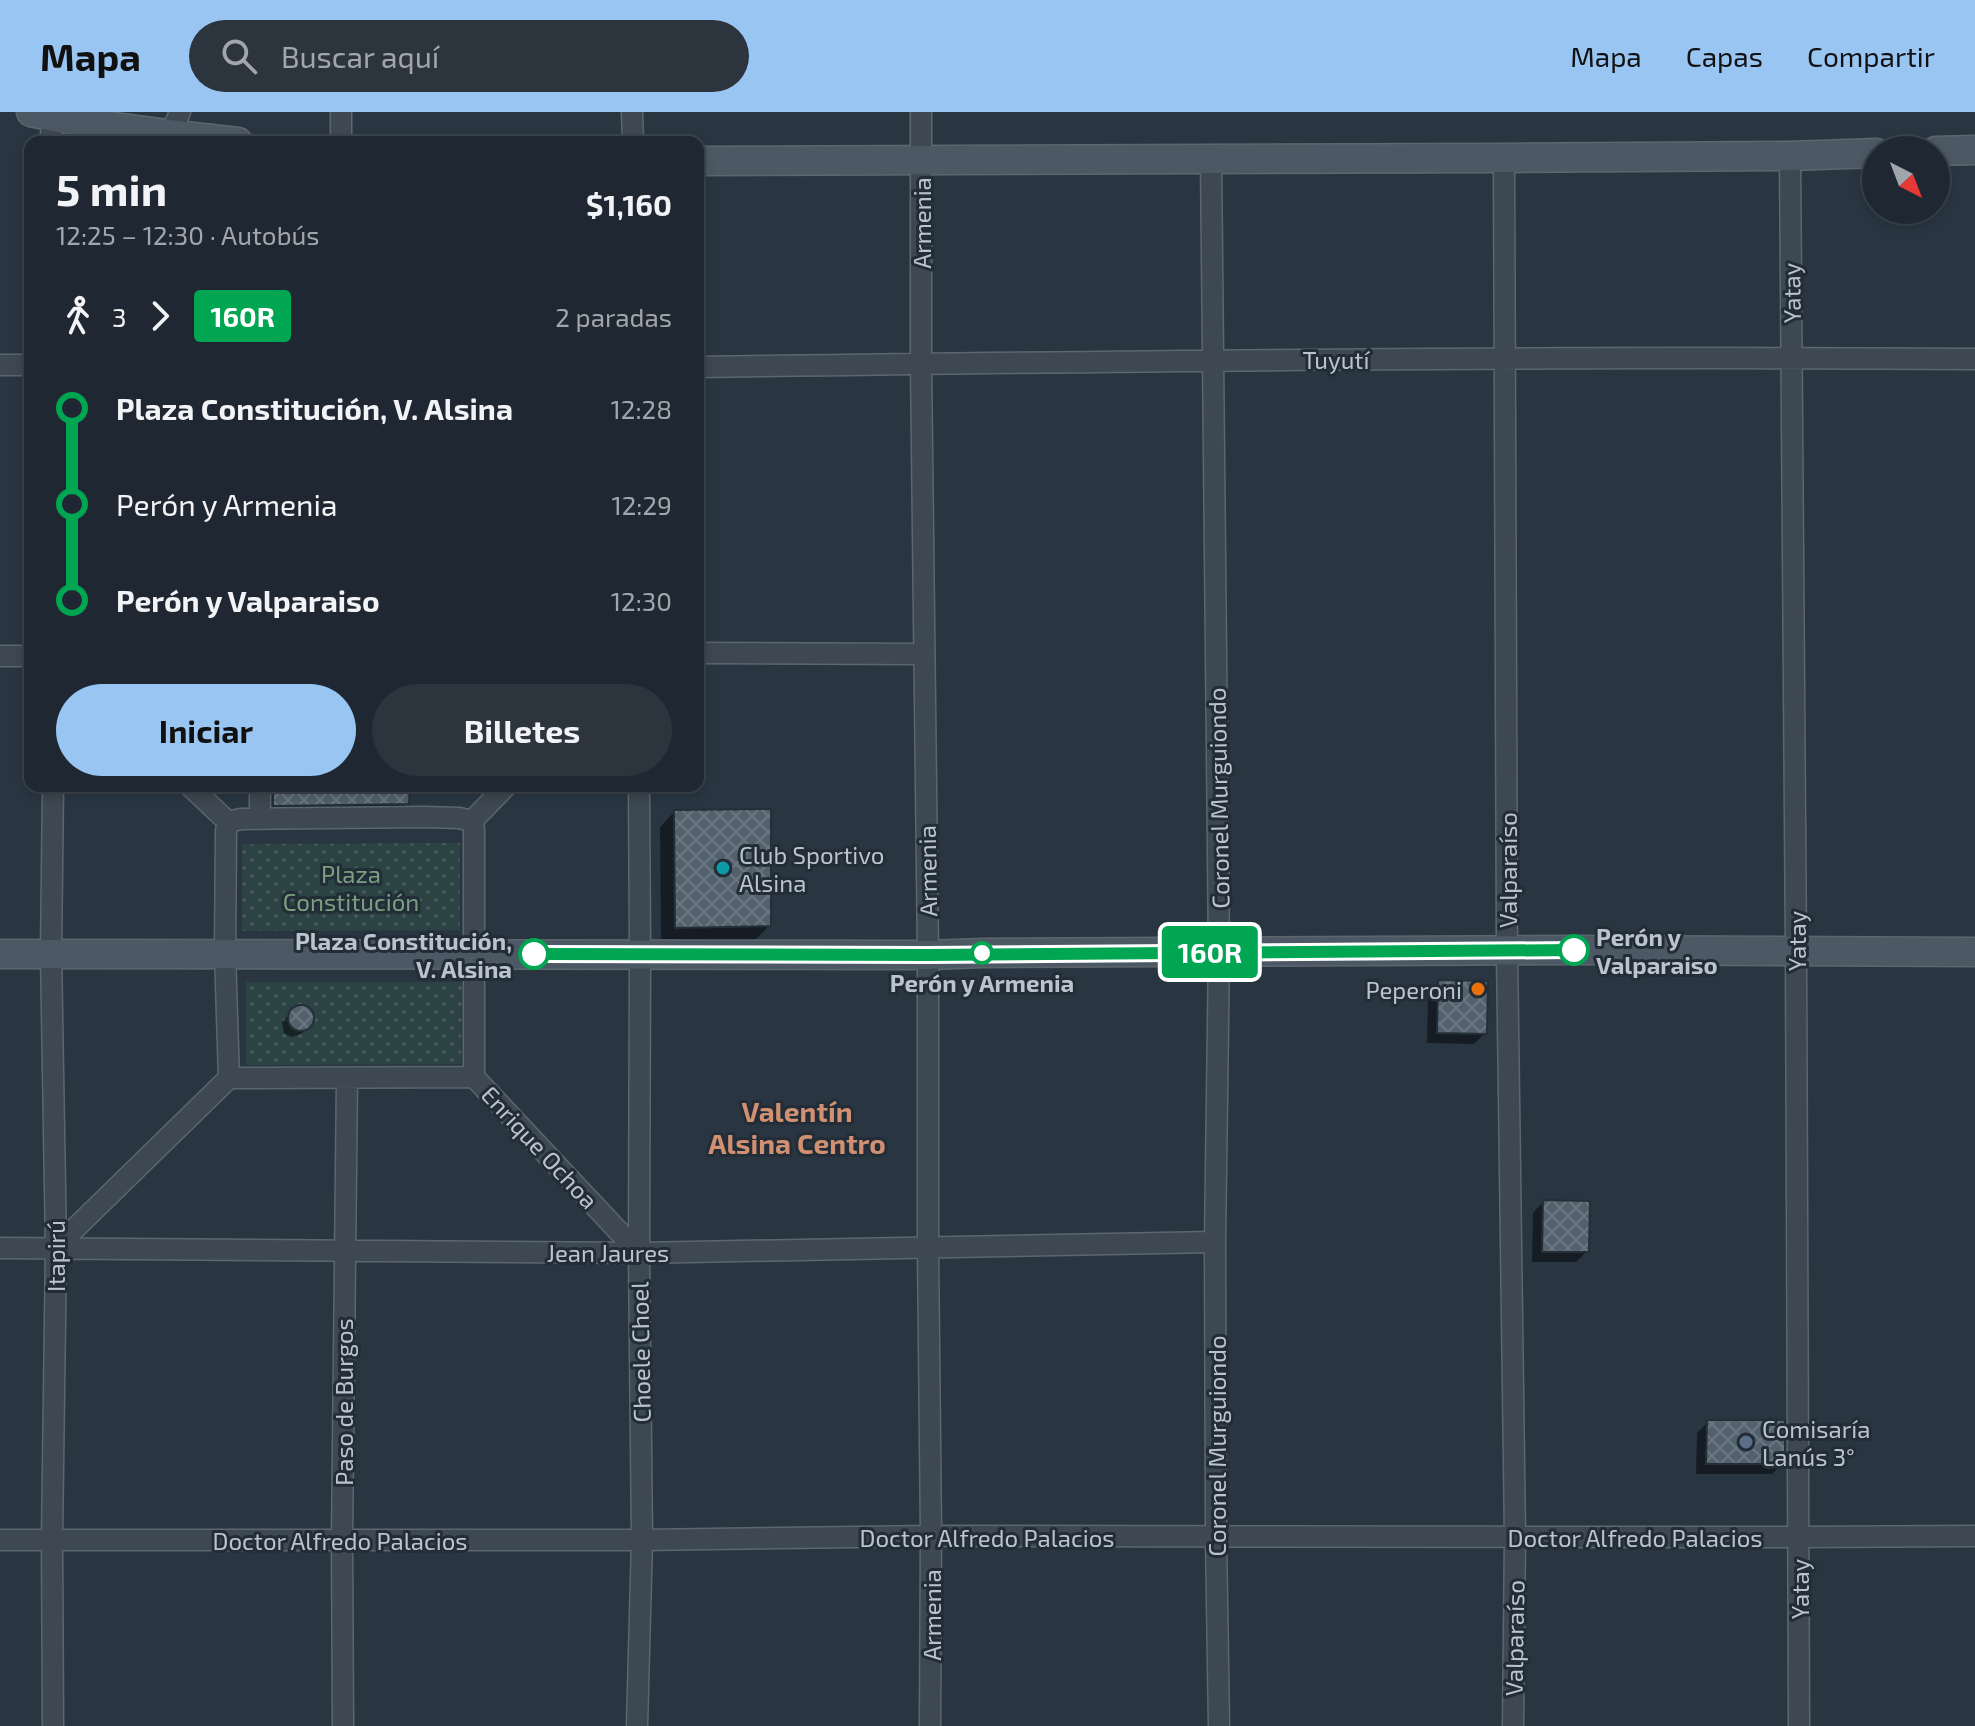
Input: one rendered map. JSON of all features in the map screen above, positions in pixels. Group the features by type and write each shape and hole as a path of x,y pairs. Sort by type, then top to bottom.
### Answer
{"street":[{"path":"341,112 341,136"},
{"path":"632,112 633,136"},
{"name":"Armenia","path":"921,112 930,1726"},
{"path":"45,124 176,123 218,136"},
{"path":"1950,151 1975,150"},
{"path":"704,161 1862,153"},
{"name":"Yatay","path":"1790,156 1799,1726"},
{"name":"Coronel Murguiondo","path":"1211,158 1219,952 1215,1242 1219,1726"},
{"name":"Valparaíso","path":"1504,158 1507,952 1515,1536 1513,1726"},
{"name":"Tuyutí","path":"704,367 1213,359 1975,359"},
{"path":"0,365 24,365"},
{"path":"704,653 923,654"},
{"path":"0,656 24,656"},
{"name":"Itapirú","path":"53,792 51,954 56,1247 53,1726"},
{"path":"196,792 228,822"},
{"path":"260,792 260,819"},
{"path":"472,821 500,792"},
{"name":"Choele Choel","path":"637,1726 642,1540 639,792"},
{"path":"228,822 241,819 448,818 472,821"},
{"path":"56,1247 229,1078 474,1077 472,821"},
{"path":"228,822 225,953 229,1078"},
{"path":"0,954 1975,952"},
{"name":"Enrique Ochoa","path":"474,1077 639,1253"},
{"name":"Paso de Burgos","path":"343,1726 347,1078"},
{"name":"Jean Jaures","path":"0,1248 639,1253 1215,1242"},
{"name":"Doctor Alfredo Palacios","path":"0,1540 1975,1536"}],"green space":[{"name":"Plaza Constitución","path":"460,843 460,930 242,931 242,844"},
{"name":"Plaza Constitución","path":"246,982 462,982 461,1064 246,1065"}],"building":[{"path":"273,792 410,792 409,804 273,806"},
{"name":"Club Sportivo Alsina","path":"771,809 771,926 675,928 674,810"},
{"path":"1438,980 1488,981 1487,1034 1437,1033"},
{"path":"301,1005 310,1009 314,1018 310,1027 301,1031 292,1027 288,1018 292,1009"},
{"path":"1543,1200 1590,1201 1589,1252 1542,1252"},
{"name":"Comisaría Lanús 3°","path":"1707,1420 1785,1420 1785,1464 1706,1464"}],"bus line":[{"name":"160R","path":"534,954 928,955 1574,950"}],"place":[{"name":"Club Sportivo Alsina","path":"723,868"},
{"name":"Perón y Valparaiso","path":"1574,950"},
{"name":"Perón y Armenia","path":"982,953"},
{"name":"Plaza Constitución, V. Alsina","path":"534,954"},
{"name":"Peperoni","path":"1478,989"},
{"name":"Comisaría Lanús 3°","path":"1746,1442"}],"district":[{"name":"Valentín Alsina Centro","path":"797,1127"}]}
